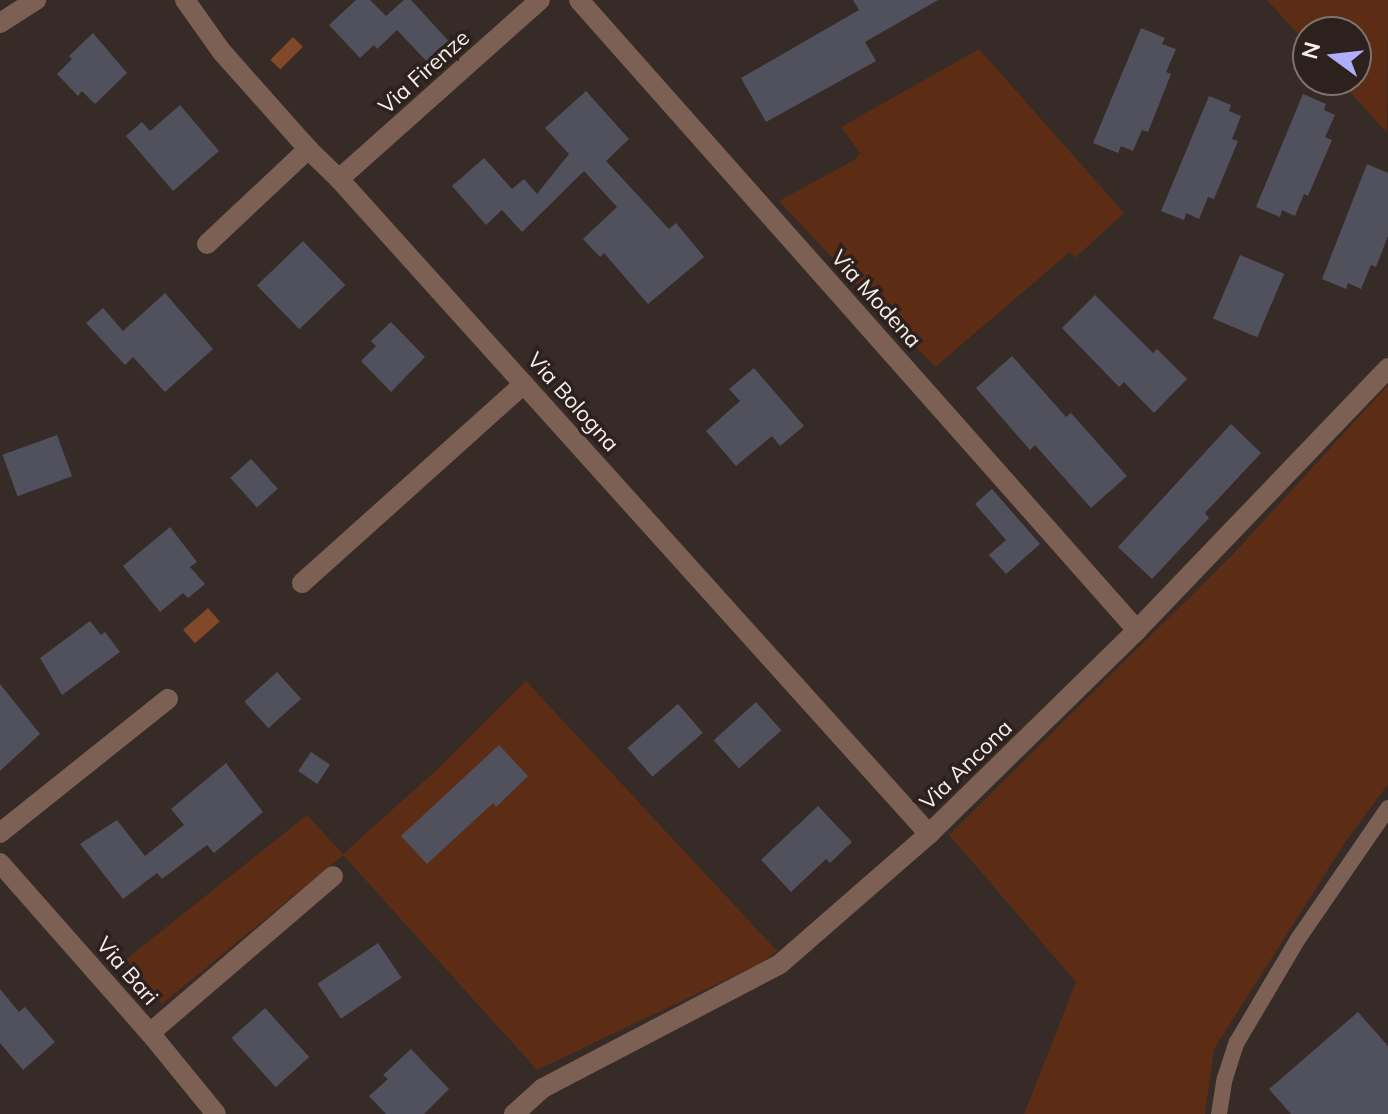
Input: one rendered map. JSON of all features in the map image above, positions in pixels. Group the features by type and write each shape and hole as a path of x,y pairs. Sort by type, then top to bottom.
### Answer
{"street":[{"path":"0,23 36,0"},
{"name":"Via Bologna","path":"185,0 222,52 308,149 339,179 929,834"},
{"name":"Via Firenze","path":"339,179 540,0"},
{"name":"Via Modena","path":"579,0 1137,630"},
{"path":"207,244 308,149"},
{"name":"Via Ancona","path":"514,1114 543,1088 780,964 929,834 1137,630 1388,368"},
{"path":"302,583 524,384"},
{"path":"0,833 168,699"},
{"name":"Via Bari","path":"0,863 150,1033 216,1114"},
{"path":"150,1033 333,876"}],"lane":[{"path":"1219,1114 1225,1078 1237,1042 1298,939 1388,808"}],"shaded area":[{"path":"1267,0 1388,0 1387,133 1353,96 1372,96 1372,16 1292,16 1292,27"},
{"path":"293,37 303,47 280,70 270,60"},
{"path":"979,49 1124,213 1075,258 1070,252 935,367 779,201 856,159 860,153 841,127"},
{"path":"1388,385 1388,784 1346,841 1214,1049 1205,1114 1024,1114 1076,982 949,835 1236,551"},
{"path":"208,608 220,622 195,643 183,630"},
{"path":"526,681 777,951 759,964 537,1070 343,855 162,1004 125,960 307,815 343,854 441,766"}],"building":[{"path":"356,0 370,0 386,16 404,0 411,0 454,47 432,67 397,30 377,49 374,45 360,58 329,25"},
{"path":"853,0 938,0 865,42 876,61 766,122 741,78 859,10"},
{"path":"1141,28 1165,38 1162,44 1176,49 1166,72 1171,74 1148,132 1142,130 1133,151 1121,146 1118,153 1093,143"},
{"path":"93,33 127,73 95,104 82,91 78,96 57,74 72,59 69,56"},
{"path":"586,91 629,139 606,161 669,229 676,223 704,257 648,304 604,253 600,257 583,239 617,207 584,171 522,232 502,210 486,225 452,186 484,158 512,189 524,179 537,194 569,154 545,128"},
{"path":"1209,96 1231,105 1229,111 1241,116 1232,139 1238,141 1214,199 1208,197 1199,219 1186,213 1184,220 1161,211"},
{"path":"1302,96 1326,104 1324,110 1335,115 1325,137 1332,140 1308,196 1304,194 1295,216 1282,210 1280,217 1256,207"},
{"path":"180,105 219,151 173,191 126,136 142,122 150,131"},
{"path":"1367,164 1388,173 1388,236 1376,267 1371,265 1361,289 1348,283 1346,289 1322,279"},
{"path":"303,241 345,285 299,329 257,285"},
{"path":"1240,255 1284,274 1257,337 1213,319"},
{"path":"165,293 213,349 165,392 133,357 125,365 86,323 103,308 123,331"},
{"path":"1095,295 1153,353 1157,349 1187,379 1154,413 1124,382 1119,387 1062,328"},
{"path":"391,322 425,357 391,392 361,361 376,346 371,341"},
{"path":"1012,356 1066,417 1071,413 1127,476 1091,508 1035,445 1030,450 976,388"},
{"path":"754,368 804,426 780,446 772,436 736,466 706,431 740,401 729,389"},
{"path":"1231,424 1261,453 1205,513 1209,518 1152,579 1118,547"},
{"path":"57,435 72,476 18,496 2,455"},
{"path":"251,459 278,489 257,507 230,478"},
{"path":"992,489 1040,544 1006,574 989,555 1006,540 975,504"},
{"path":"170,527 197,562 190,567 205,584 188,598 183,593 160,612 123,566"},
{"path":"90,621 101,635 105,632 120,652 62,695 40,658"},
{"path":"277,672 301,699 268,728 244,701"},
{"path":"0,684 40,734 0,771"},
{"path":"756,702 781,730 739,768 714,740"},
{"path":"678,704 703,733 652,777 627,748"},
{"path":"499,745 528,776 496,807 493,803 427,864 401,836"},
{"path":"311,752 330,765 317,784 298,771"},
{"path":"226,763 263,812 214,853 207,845 162,879 157,873 123,899 80,844 117,820 145,856 184,825 171,809"},
{"path":"818,806 852,842 830,863 826,859 791,892 761,860"},
{"path":"378,943 401,978 341,1019 317,984"},
{"path":"0,989 19,1012 25,1007 55,1042 23,1070 0,1043"},
{"path":"265,1008 309,1057 276,1087 232,1038"},
{"path":"1358,1012 1388,1046 1388,1114 1291,1114 1269,1089"},
{"path":"411,1049 449,1089 424,1114 386,1114 369,1096 388,1079 383,1075"}]}
